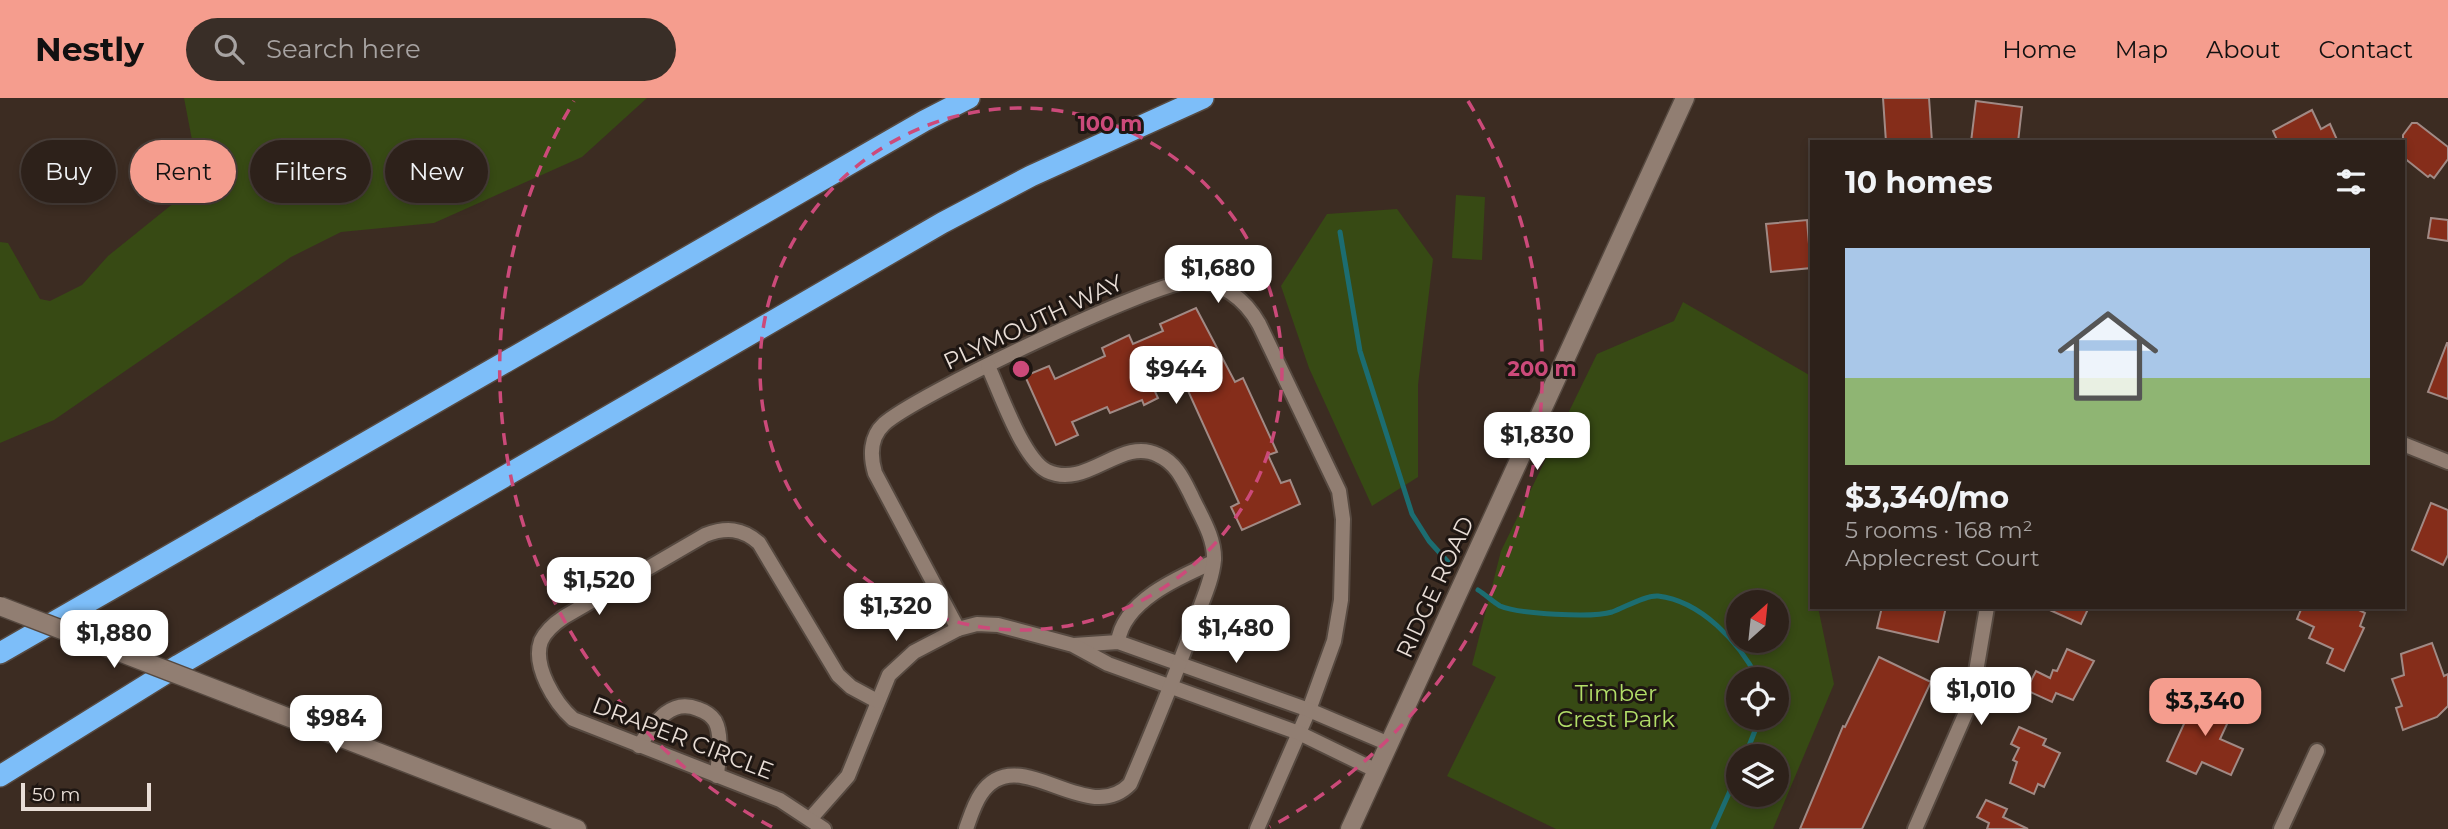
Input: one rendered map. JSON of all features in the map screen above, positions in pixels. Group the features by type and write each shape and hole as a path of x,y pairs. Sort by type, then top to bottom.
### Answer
{"highway":[{"path":"0,653 924,121 969,98"},
{"path":"0,776 179,665 942,223 1042,170 1203,98"}],"street":[{"name":"RIDGE ROAD","path":"1350,829 1685,98"},
{"name":"PLYMOUTH WAY","path":"958,629 876,473 872,450 884,424 988,366 1171,283 1190,281 1212,284 1229,291 1247,305 1259,324 1343,506 1341,600 1334,641 1309,710 1257,829"},
{"path":"966,829 981,793 999,780 1025,780 1090,804 1115,800 1130,784 1180,663 1210,580 1213,562 1209,532 1175,467 1158,454 1145,451 1126,454 1076,475 1059,475 1046,470 1031,457 988,366"},
{"path":"2405,445 2448,462"},
{"name":"DRAPER CIRCLE","path":"811,818 780,800 581,724 564,711 541,665 542,640 550,628 564,617 705,535 720,529 741,531 760,543 838,675 851,687 877,701"},
{"path":"1118,642 1120,628 1128,615 1181,576 1213,562"},
{"path":"0,606 577,829"},
{"path":"1915,829 1971,701 1987,609"},
{"path":"824,829 811,818 848,776 889,676 902,660 958,629 977,624 998,625 1073,645 1108,664 1299,733 1377,771"},
{"path":"1073,645 1118,642 1309,710 1389,744"},
{"path":"639,746 659,718 672,708 689,705 706,712 715,722 719,740 718,776"},
{"path":"2281,829 2318,751"}],"green space":[{"path":"184,98 647,98 582,157 488,199 488,140 385,140 385,203 479,203 434,223 341,232 291,257 54,420 0,443 0,242 8,243 40,299 50,301 82,285 108,256 174,203 236,203 236,140 192,140"},
{"path":"1456,195 1485,197 1482,260 1452,258"},
{"path":"1397,209 1433,259 1418,385 1418,477 1372,506 1309,368 1281,286 1327,214"},
{"name":"Timber Crest Park","path":"1683,302 1810,375 1810,609 1818,609 1834,684 1789,791 1789,744 1726,744 1726,807 1782,807 1773,829 1556,829 1447,776 1496,677 1472,665 1501,551 1597,354 1674,321"}],"building":[{"path":"1883,98 1929,98 1932,140 1886,140"},
{"path":"1976,101 2022,107 2018,140 1971,140"},
{"path":"2312,110 2321,129 2330,124 2337,140 2277,140 2273,131"},
{"path":"2412,123 2417,123 2448,147 2448,159 2434,178 2430,175 2428,177 2405,159 2403,135"},
{"path":"2431,218 2448,220 2448,241 2428,238"},
{"path":"1807,220 1810,268 1771,272 1766,224"},
{"path":"1196,308 1235,382 1243,378 1277,452 1268,455 1281,483 1290,480 1300,504 1242,530 1231,507 1239,503 1180,373 1152,385 1158,398 1144,405 1142,400 1110,413 1107,407 1072,422 1078,435 1056,445 1025,376 1049,366 1055,379 1105,356 1102,348 1129,335 1133,344 1163,331 1160,324"},
{"path":"2448,343 2448,399 2428,392"},
{"path":"2431,503 2448,510 2448,555 2443,565 2412,550"},
{"path":"1882,609 1946,609 1938,642 1877,628"},
{"path":"2047,609 2088,609 2081,624"},
{"path":"2301,609 2357,609 2365,613 2360,626 2364,628 2344,671 2327,663 2333,649 2309,638 2314,627 2297,619"},
{"path":"2432,643 2444,676 2448,674 2448,706 2437,717 2403,730 2396,708 2402,706 2392,679 2404,675 2401,654"},
{"path":"2067,649 2094,661 2073,700 2056,693 2052,702 2026,690 2036,671 2050,678 2053,670 2057,671"},
{"path":"1879,657 1931,682 1862,829 1800,829 1843,726 1845,727"},
{"path":"2198,693 2234,709 2220,739 2243,749 2231,775 2202,762 2196,774 2167,761"},
{"path":"2019,727 2046,739 2043,745 2060,753 2044,787 2038,784 2034,794 2010,783 2017,762 2013,760 2019,748 2011,744"},
{"path":"1986,800 2007,809 2003,817 2028,829 1987,829 1989,823 1977,817"}],"waterway":[{"path":"1340,232 1360,351 1412,514 1429,541 1448,562"},
{"path":"1478,590 1500,606 1509,609 1556,614 1602,614 1653,596 1674,599 1704,615 1717,626 1751,667"},
{"path":"1750,744 1755,730"},
{"path":"1713,829 1726,800"}]}
